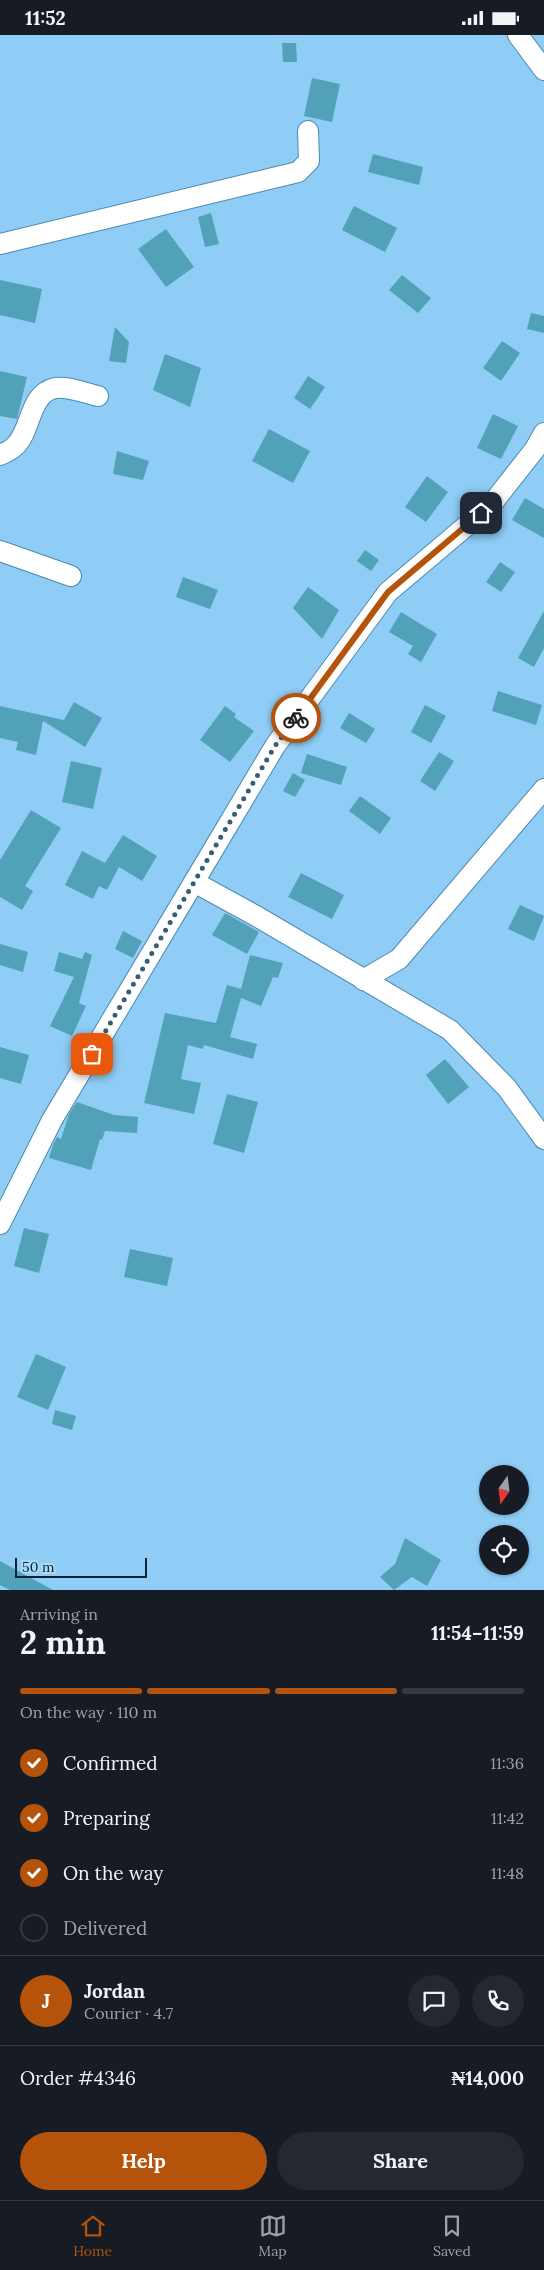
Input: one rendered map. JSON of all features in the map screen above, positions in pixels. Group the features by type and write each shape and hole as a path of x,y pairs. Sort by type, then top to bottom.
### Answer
{"street":[{"path":"518,35 544,70"},
{"path":"0,244 298,172 309,161 308,131"},
{"path":"0,455 14,447 24,434 31,411 46,392 56,388 98,397"},
{"path":"0,1223 52,1120 275,746 388,592 491,505 535,449 544,433"},
{"path":"0,551 71,577"},
{"path":"363,980 399,959 544,789"},
{"path":"194,882 258,917 450,1030 507,1088 544,1139"}],"building":[{"path":"282,43 296,43 297,62 283,62"},
{"path":"312,78 340,84 332,122 304,116"},
{"path":"373,154 423,167 419,185 368,172"},
{"path":"354,206 397,228 385,252 342,230"},
{"path":"211,213 219,244 205,247 198,217"},
{"path":"166,229 194,267 166,287 138,249"},
{"path":"402,275 431,298 418,313 389,290"},
{"path":"0,280 42,289 35,323 0,315"},
{"path":"531,313 544,316 544,333 527,329"},
{"path":"115,327 129,342 126,363 109,361"},
{"path":"502,341 520,353 501,381 483,368"},
{"path":"165,354 201,368 190,407 153,390"},
{"path":"0,371 27,377 17,419 0,416"},
{"path":"308,376 325,387 310,409 294,398"},
{"path":"493,414 518,426 501,459 477,448"},
{"path":"269,429 310,451 293,483 252,461"},
{"path":"117,451 149,461 143,480 113,474"},
{"path":"427,476 448,492 426,522 405,507"},
{"path":"525,498 544,509 544,538 512,520"},
{"path":"365,550 379,560 371,571 357,561"},
{"path":"500,562 515,572 501,592 486,582"},
{"path":"183,577 218,590 210,609 176,597"},
{"path":"308,587 339,610 322,639 293,608"},
{"path":"544,611 544,648 534,667 518,658"},
{"path":"401,612 437,634 421,662 408,654 413,646 389,632"},
{"path":"498,691 542,705 536,725 492,711"},
{"path":"74,702 102,718 85,747 43,721 36,755 16,750 18,742 0,738 0,706 64,720"},
{"path":"425,705 446,716 431,743 411,732"},
{"path":"225,706 236,714 234,717 254,731 230,762 200,740"},
{"path":"349,713 375,729 366,743 340,728"},
{"path":"439,752 454,761 435,791 420,781"},
{"path":"307,754 347,767 341,785 301,773"},
{"path":"71,761 102,768 93,809 62,802"},
{"path":"293,773 305,780 295,797 283,791"},
{"path":"360,796 391,818 380,834 349,811"},
{"path":"31,810 61,828 25,886 33,891 22,910 0,897 0,860"},
{"path":"123,835 157,856 142,881 119,867 107,890 99,886 93,899 65,885 82,851 105,863"},
{"path":"301,873 344,895 332,919 288,897"},
{"path":"520,905 544,916 534,941 508,929"},
{"path":"225,913 259,932 247,954 212,935"},
{"path":"123,931 142,941 133,958 115,949"},
{"path":"0,944 28,952 23,972 0,965"},
{"path":"59,952 82,959 85,952 92,955 79,1003 86,1006 72,1036 50,1026 74,977 54,971"},
{"path":"250,955 283,963 278,978 273,977 261,1006 241,998 230,1037 257,1044 253,1059 204,1045 203,1049 188,1045 181,1079 201,1083 194,1114 144,1103 165,1013 216,1023 227,985 241,989"},
{"path":"0,1047 29,1055 21,1084 0,1078"},
{"path":"445,1059 469,1087 448,1104 426,1075"},
{"path":"227,1094 258,1102 244,1153 213,1144"},
{"path":"77,1102 114,1115 138,1117 137,1133 105,1131 102,1140 100,1139 91,1170 49,1158 57,1137 61,1139 69,1114"},
{"path":"24,1228 49,1234 39,1273 14,1266"},
{"path":"130,1249 173,1258 167,1286 124,1277"},
{"path":"36,1354 66,1367 48,1410 17,1397"},
{"path":"55,1410 76,1416 72,1430 52,1424"},
{"path":"405,1538 441,1560 427,1586 412,1577 394,1590 380,1577 395,1564"},
{"path":"0,1561 53,1590 10,1590 0,1585"}],"way so far":[{"path":"92,1054 275,746 296,718"}],"route":[{"path":"296,718 388,592 481,513"}]}
